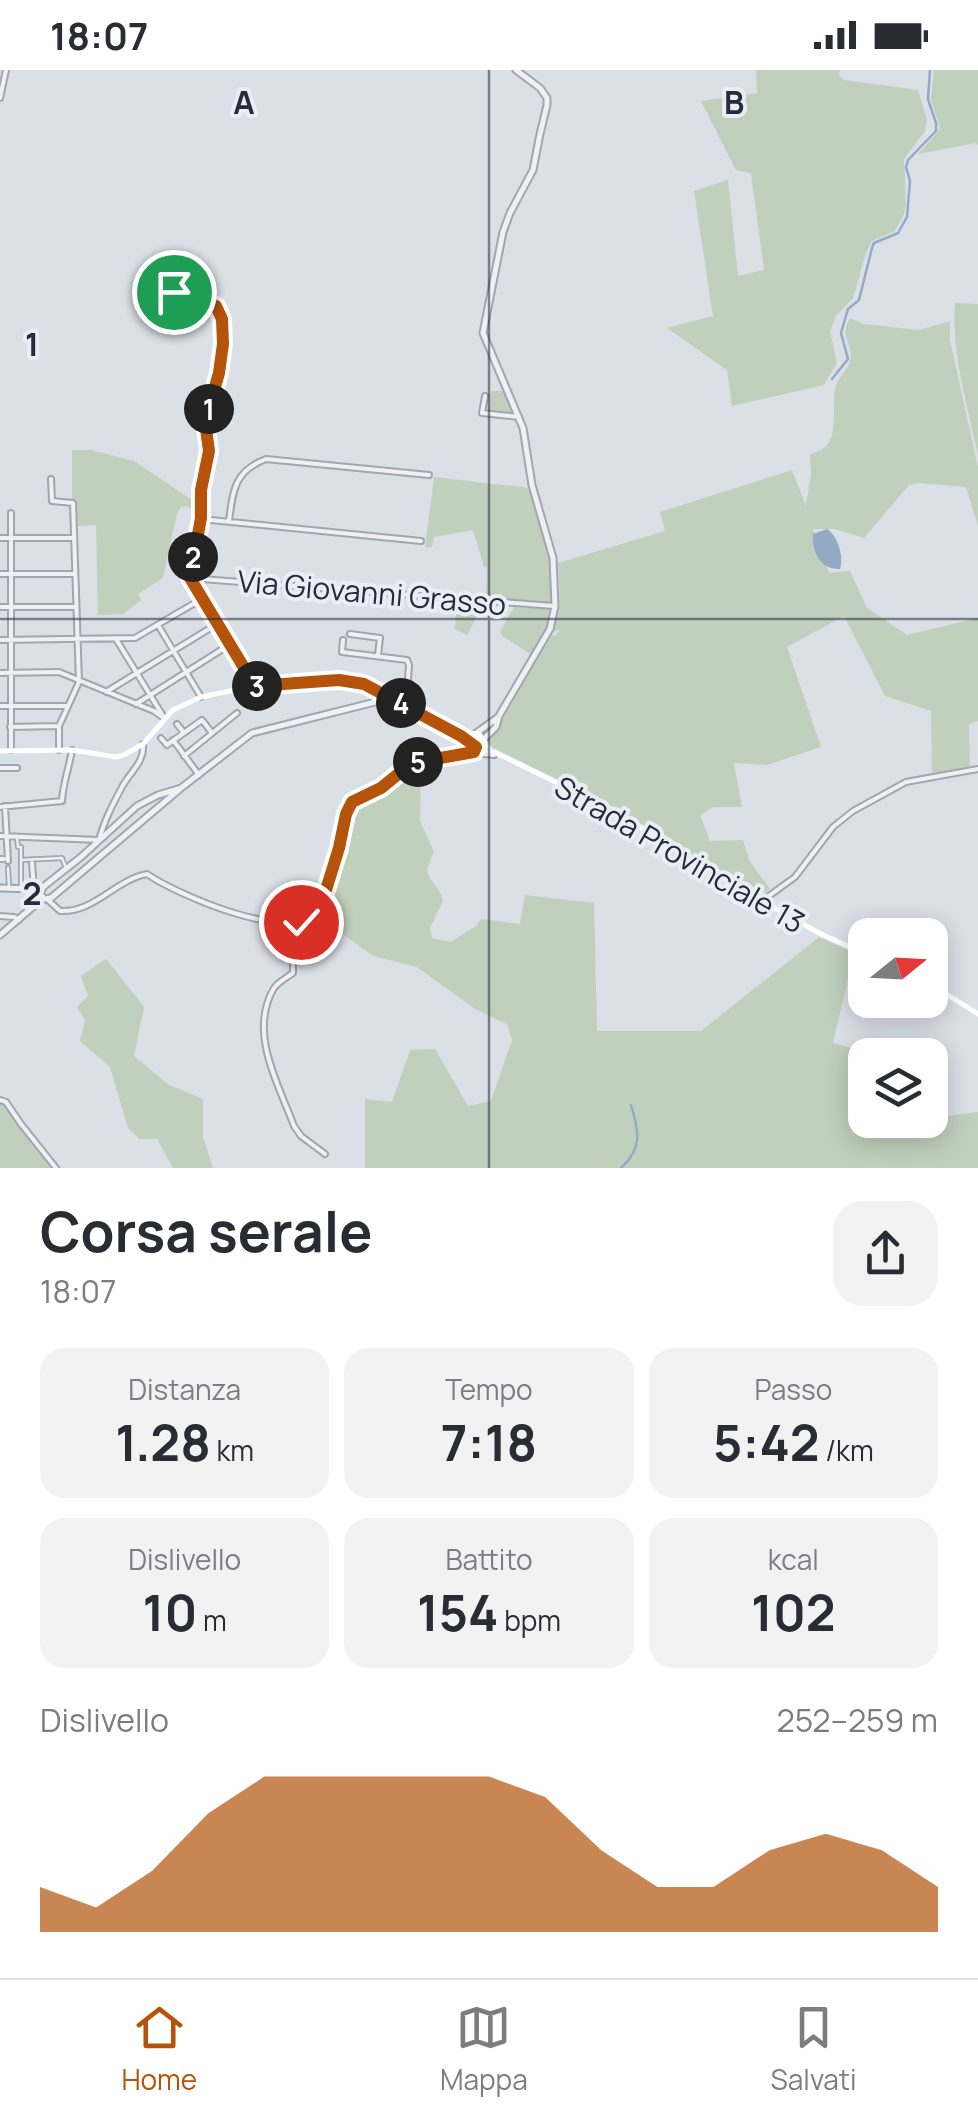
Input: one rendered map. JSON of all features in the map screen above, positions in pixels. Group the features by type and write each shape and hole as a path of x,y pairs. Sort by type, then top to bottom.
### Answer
{"main road":[{"path":"0,750 72,750 116,757 143,744 173,710 202,697 255,686 346,680 364,684 477,745 481,736 452,730"},
{"name":"Strada Provinciale 13","path":"477,745 607,807 762,902 848,946"},
{"path":"948,995 978,1014"}],"street":[{"path":"0,98 6,70"},
{"path":"0,888 34,889 60,911 80,910 120,883 147,874 164,886 221,909 254,918 301,922 321,906 352,802 381,788 407,767 477,745 496,726 550,629 556,606 554,558 532,485 519,417 483,333 503,232 534,170 548,106 540,88 516,70"},
{"path":"155,284 214,304 222,319 221,364 206,429 209,451 190,578 255,686"},
{"path":"485,396 482,413 519,417"},
{"path":"229,521 235,485 253,464 266,459 430,475"},
{"path":"51,479 52,501 73,502 79,682 59,726 59,750"},
{"path":"10,750 11,513"},
{"path":"201,518 421,540"},
{"path":"0,538 73,538"},
{"path":"0,574 74,574"},
{"name":"Via Giovanni Grasso","path":"190,578 556,606"},
{"path":"0,640 135,638 201,598"},
{"path":"0,607 76,607"},
{"path":"106,692 216,624"},
{"path":"158,625 202,697"},
{"path":"350,634 380,638 378,655"},
{"path":"116,639 164,718"},
{"path":"343,640 342,652 407,660 410,665 406,706"},
{"path":"136,704 229,645"},
{"path":"0,673 59,672 164,718"},
{"path":"0,935 181,788 260,730 392,698"},
{"path":"0,706 68,706"},
{"path":"184,756 237,713"},
{"path":"474,734 499,716"},
{"path":"161,738 167,745 202,720 212,733"},
{"path":"177,724 184,732"},
{"path":"10,727 59,726"},
{"path":"173,740 198,776"},
{"path":"99,840 121,790 140,761 143,744"},
{"path":"477,745 506,758"},
{"path":"9,888 2,807 62,801 72,750"},
{"path":"0,768 16,768"},
{"path":"762,902 795,878 826,836 854,811 906,782 978,769"},
{"path":"45,899 43,887 137,806 181,788"},
{"path":"158,795 166,801"},
{"path":"3,836 99,840"},
{"path":"17,836 21,888"},
{"path":"5,862 62,858 65,875 71,881"},
{"path":"32,864 34,889"},
{"path":"0,916 19,920"},
{"path":"301,922 293,950 293,973 274,988 262,1037 294,1126 325,1154"},
{"path":"0,1100 6,1102 56,1168"}],"green space":[{"path":"756,70 840,70 844,80 918,90 927,120 925,131 904,159 904,214 895,231 872,241 853,298 836,316 830,331 837,363 824,385 732,406 727,370 667,328 713,316 694,191 728,180 738,276 764,270 751,173 736,170 701,101 757,93"},
{"path":"934,70 978,70 978,145 918,154 940,129 931,99"},
{"path":"955,303 978,304 978,455 958,360"},
{"path":"850,318 864,324 919,330 950,321 950,340 978,468 978,526 966,487 919,483 909,485 864,538 834,529 813,529 829,573 850,571 867,608 907,635 978,618 978,721 969,724 970,768 932,773 931,711 885,696 844,616 787,647 821,747 767,765 734,763 742,807 713,807 700,815 710,841 743,840 749,860 770,889 760,895 611,806 488,745 552,635 560,630 553,631 560,605 558,563 665,531 660,512 792,470 806,506 810,454 829,442 836,385 851,360 846,333"},
{"path":"491,391 503,391 514,413 488,411"},
{"path":"72,450 91,450 134,461 195,502 198,511 180,508 163,578 138,594 141,600 123,614 98,615 96,525 76,526"},
{"path":"434,477 530,488 550,553 553,602 486,599 487,567 473,530 434,537 432,547 425,547"},
{"path":"457,602 483,604 467,635 455,629"},
{"path":"514,607 552,612 532,655 501,635"},
{"path":"421,764 420,821 434,852 428,875 443,901 430,928 432,938 451,942 481,919 520,924 525,895 594,903 597,1031 701,1031 819,937 848,950 848,979 833,1043 848,1047 848,1138 948,1138 948,1116 978,1112 978,1168 365,1168 365,1099 392,1102 410,1050 435,1049 468,1106 491,1101 512,1040 507,1024 475,1009 417,967 373,956 325,921 356,806 390,786"},
{"path":"106,959 144,1007 134,1056 169,1085 203,1099 203,1137 213,1168 173,1168 157,1139 139,1139 128,1128 110,1067 80,1041 85,1021 77,1007 88,996 81,976"},
{"path":"0,1101 5,1103 53,1168 0,1168"}],"water":[{"path":"827,529 839,547 840,569 822,563 814,547 813,534"}],"waterway":[{"path":"832,379 848,359 841,333 848,309 859,300 874,243 898,233 907,217 908,160 936,131 928,99 930,70"},
{"path":"621,1168 636,1146 631,1105"}],"route":[{"path":"174,292 214,304 223,330 221,364 206,429 209,451 190,578 255,686 354,681 375,688 476,747 474,752 418,762 388,784 352,802 321,906 301,922"}]}
